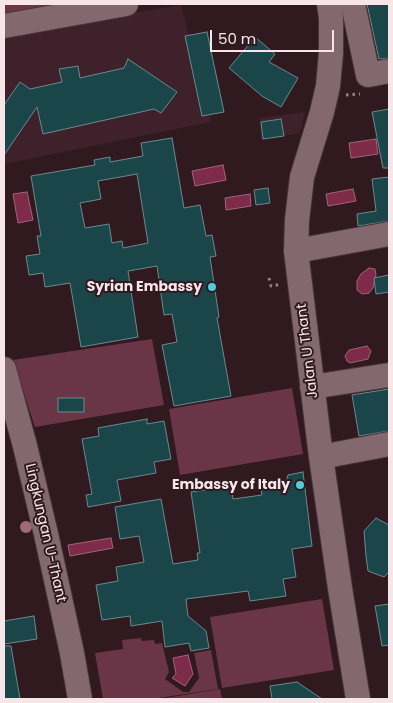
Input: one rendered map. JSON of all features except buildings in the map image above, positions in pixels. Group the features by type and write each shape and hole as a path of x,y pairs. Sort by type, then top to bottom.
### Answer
{"street":[{"path":"4,26 126,4"},
{"name":"Jalan U Thant","path":"329,4 331,44 328,86 302,177 297,220 296,251 321,457 358,699"},
{"path":"353,4 368,75 389,71"},
{"path":"296,251 389,234"},
{"name":"Lingkungan U-Thant","path":"4,369 46,534 72,652 80,699"},
{"path":"312,387 389,375"},
{"path":"321,457 389,444"}],"path":[{"path":"269,278 270,286 282,284"}],"shaded area":[{"path":"4,4 60,4 4,14"},
{"path":"181,5 211,122 4,164 4,34"},
{"path":"305,112 300,133 262,140 259,118"},
{"path":"376,139 378,154 351,158 349,143"},
{"path":"223,165 226,180 195,186 192,171"},
{"path":"353,189 356,201 328,206 326,194"},
{"path":"27,192 33,220 18,223 13,194"},
{"path":"250,194 251,206 226,210 225,198"},
{"path":"369,268 375,269 376,275 373,288 369,293 362,294 357,290 357,281 361,274"},
{"path":"152,339 164,405 35,427 13,360"},
{"path":"367,346 371,351 368,359 350,363 347,361 345,356 349,350"},
{"path":"292,388 303,454 180,475 169,409"},
{"path":"111,538 113,548 70,556 68,545"},
{"path":"322,599 334,670 222,688 210,617"},
{"path":"141,638 142,641 154,640 155,644 162,643 169,672 165,679 183,692 189,692 199,678 194,653 211,650 218,689 152,699 103,699 95,653 123,649 122,640"},
{"path":"188,655 193,674 185,686 172,678 176,674 173,658"},
{"path":"220,689 222,699 160,699"}],"place":[{"name":"Syrian Embassy","path":"212,287"},
{"name":"Embassy of Italy","path":"300,485"}]}
